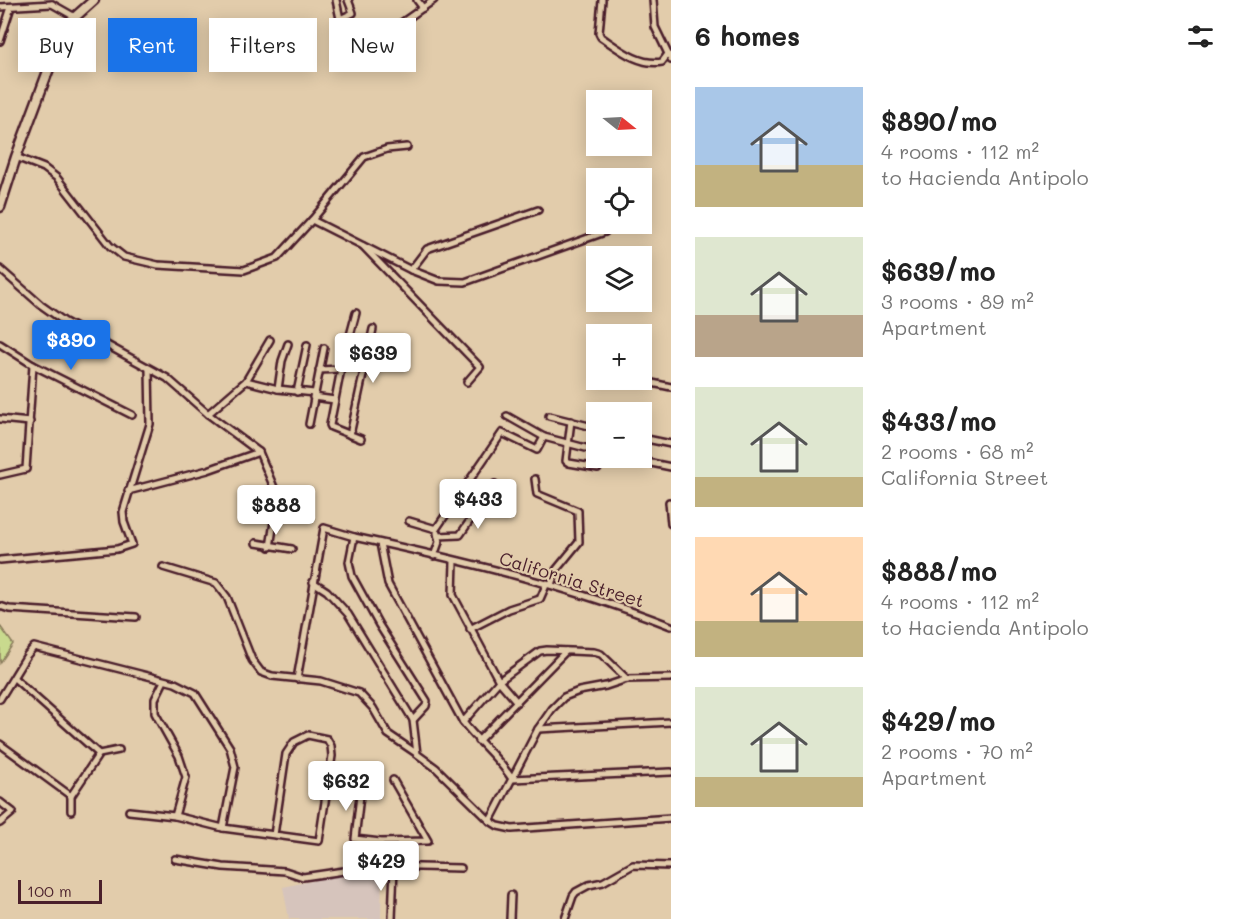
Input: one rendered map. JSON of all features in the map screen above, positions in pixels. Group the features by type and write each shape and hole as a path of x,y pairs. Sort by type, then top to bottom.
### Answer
{"main road":[{"path":"0,207 57,47 75,17 94,0"}],"street":[{"path":"336,0 340,19 353,13 348,0"},
{"path":"417,0 423,8"},
{"path":"409,18 434,0"},
{"path":"602,0 599,33 601,37 638,60 650,64 662,62 670,57 655,27 653,0"},
{"path":"0,7 52,2 75,17"},
{"path":"0,41 11,6"},
{"path":"16,157 44,168 57,178 110,246 124,257 158,265 244,270 277,258 364,157 387,148 406,147"},
{"path":"411,270 427,249 538,210"},
{"path":"312,220 411,270 439,281 465,282 599,234"},
{"path":"359,243 480,367 467,382"},
{"path":"0,269 41,305 66,322 167,378 208,414 259,452 278,497 270,547"},
{"path":"356,313 341,369 331,428 361,439"},
{"path":"350,435 373,329"},
{"path":"208,414 246,381 270,340"},
{"path":"0,344 33,365 132,415"},
{"path":"278,389 282,361 288,344"},
{"path":"297,392 307,345"},
{"path":"309,424 324,348"},
{"path":"0,475 26,469 33,365"},
{"path":"0,560 117,549 131,545 132,540 124,522 123,512 150,424 149,369"},
{"path":"319,370 341,369"},
{"path":"246,381 335,400"},
{"path":"652,383 671,387"},
{"path":"507,416 544,437 586,448"},
{"path":"549,416 586,425"},
{"path":"0,419 30,422"},
{"path":"571,421 565,459 567,462 586,466"},
{"path":"434,556 439,542 437,532 502,434 537,450 544,437"},
{"path":"652,440 671,444"},
{"path":"128,491 208,470 259,452"},
{"path":"652,463 671,467"},
{"path":"471,629 509,609 540,599 556,570 579,542 578,511 537,494 535,478"},
{"path":"409,521 437,532 460,535 495,484"},
{"path":"669,502 671,524"},
{"name":"California Street","path":"313,582 324,528 549,584 622,607 671,626"},
{"path":"354,537 350,562 352,576 379,625 427,701 426,706 412,720"},
{"path":"256,543 292,549"},
{"path":"380,543 388,584 463,722 478,741 502,764 512,779"},
{"path":"454,561 453,595 499,681 517,702"},
{"path":"163,567 216,583 227,597 252,660 261,672 272,676 321,681 359,693 373,708 388,734 436,768 490,821 498,826 512,829 671,818"},
{"path":"297,679 313,582 327,591 348,614 412,720 417,754"},
{"path":"0,606 9,609 136,617"},
{"path":"0,699 34,647 175,684 195,693 230,748 235,767 223,828"},
{"path":"463,722 499,681 540,651 601,654 627,680"},
{"path":"478,741 566,651"},
{"path":"14,678 99,754"},
{"path":"490,821 538,729 552,709 564,698 579,691 627,680 671,678"},
{"path":"164,681 155,699 155,713 179,756 186,777 175,816"},
{"path":"538,729 671,722"},
{"path":"129,811 175,816 223,828 319,842 332,756 332,746 327,739 308,735 294,742 286,753 274,835"},
{"path":"0,744 71,796"},
{"path":"71,811 71,796 99,754 119,750"},
{"path":"512,779 671,772"},
{"path":"360,787 355,839 380,842 428,841 393,780"},
{"path":"0,802 14,812 0,823"},
{"path":"378,866 380,842"},
{"path":"175,859 223,867 285,871 303,877 378,866 461,868"},
{"path":"565,919 573,896 582,889 603,882 633,865 671,866"},
{"path":"392,919 394,867"},
{"path":"510,919 511,895"}],"shaded area":[{"path":"377,867 382,869 381,919 289,919 283,887"}],"green space":[{"path":"0,626 13,644 0,663"}]}
